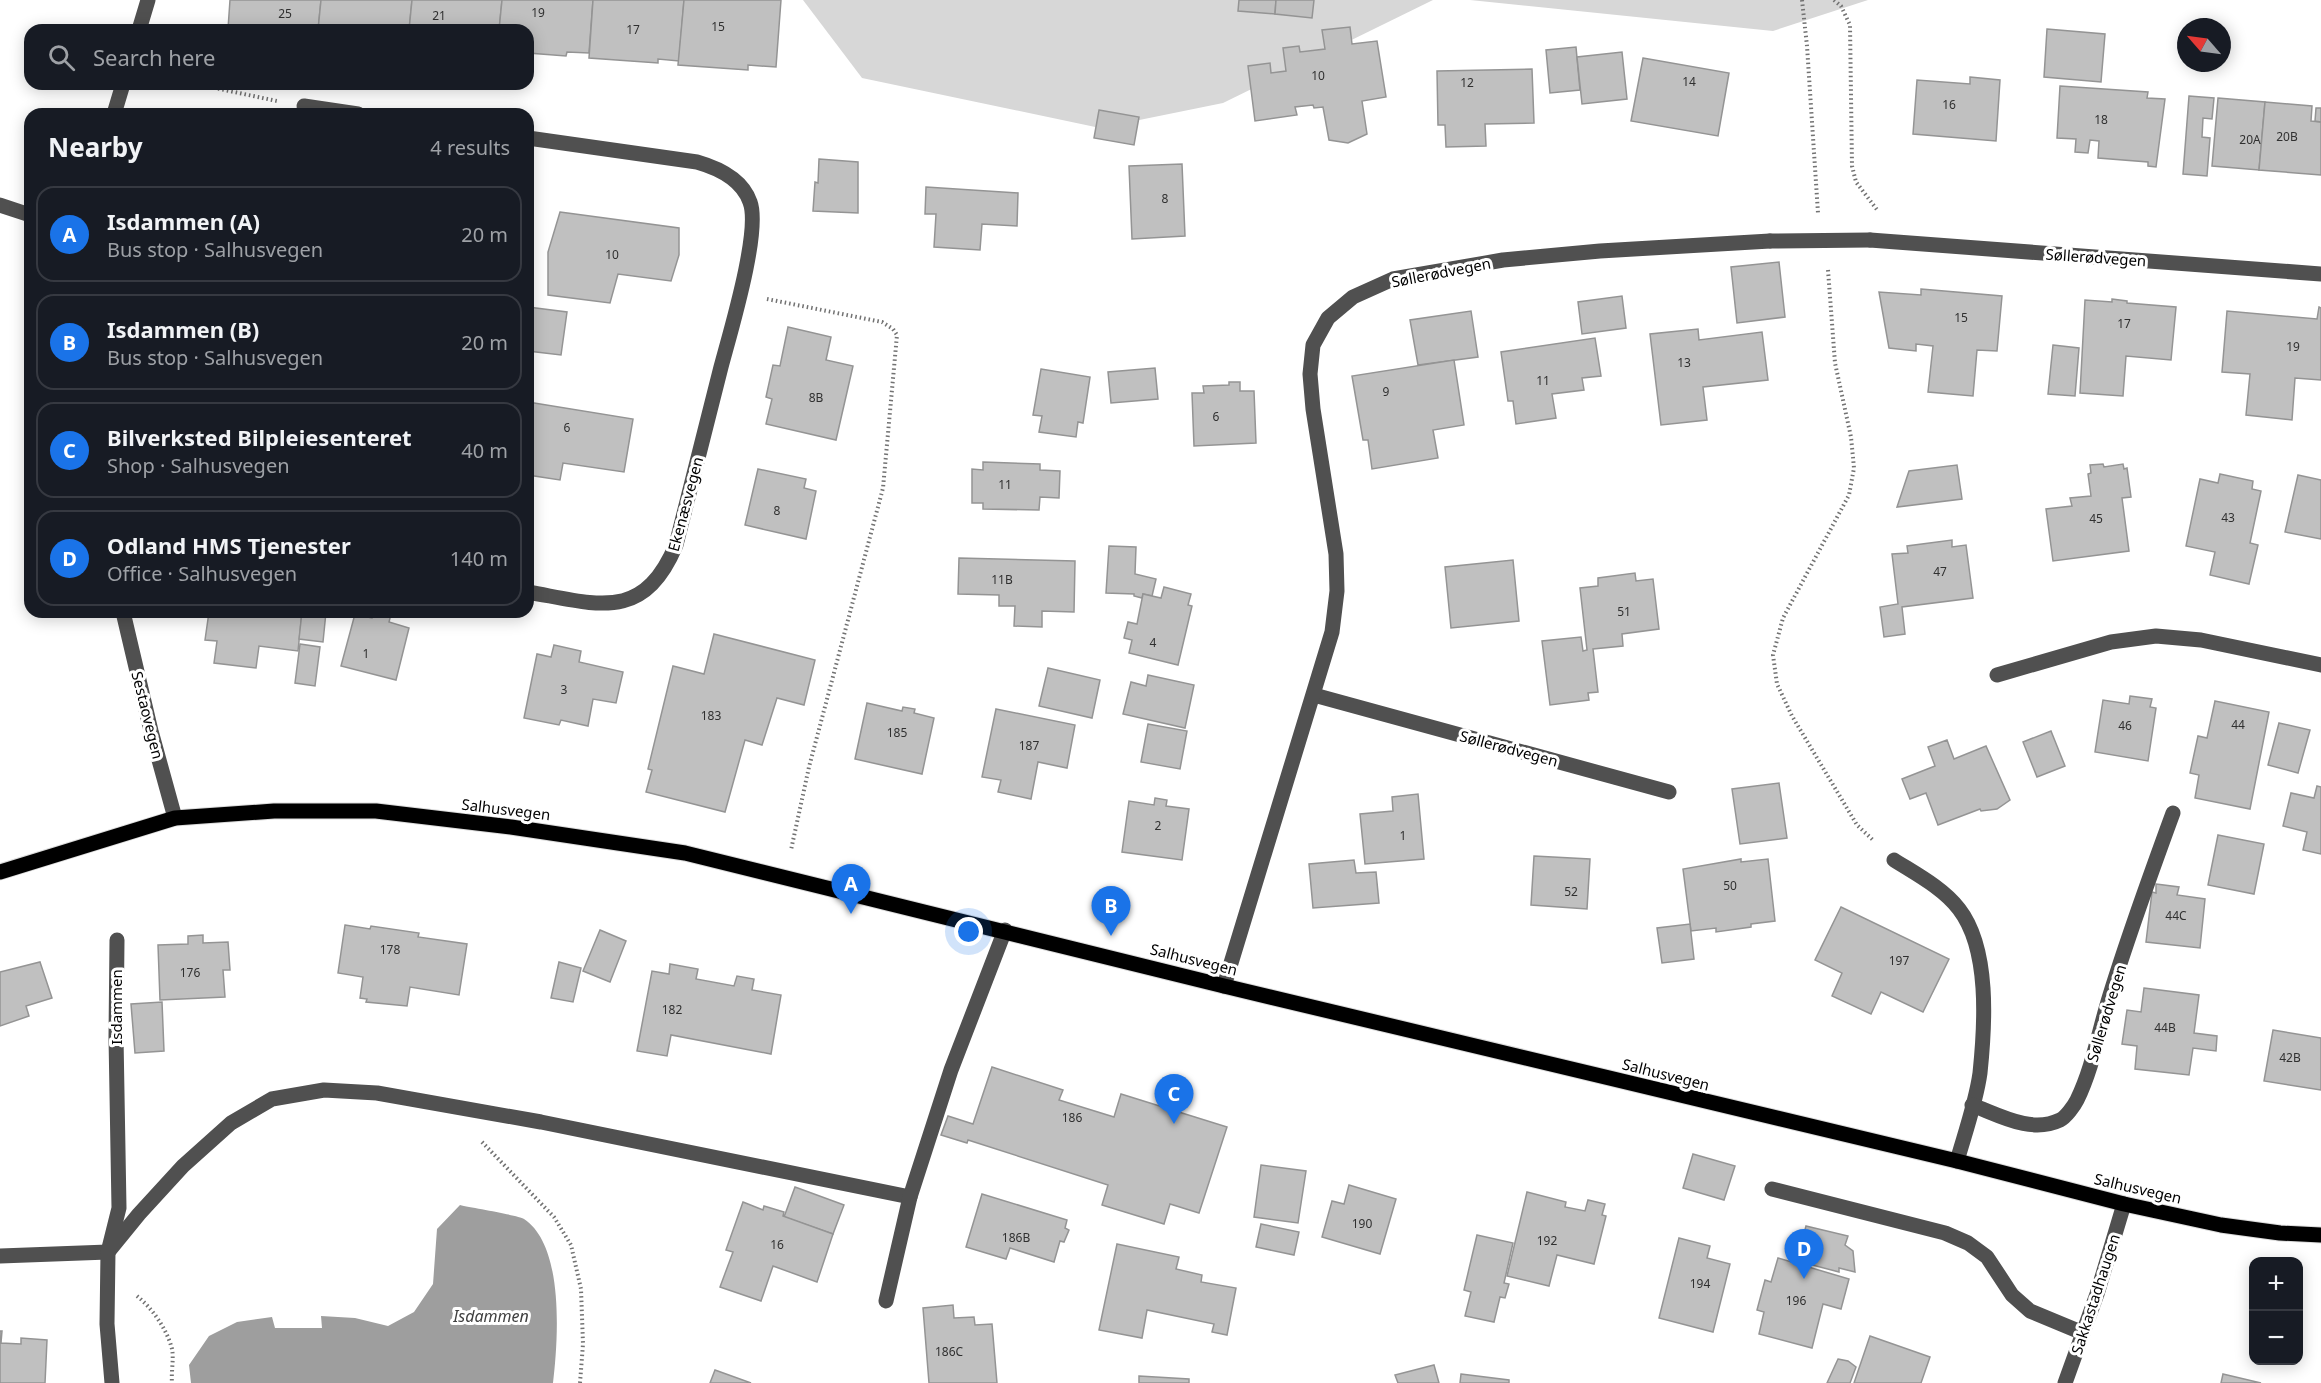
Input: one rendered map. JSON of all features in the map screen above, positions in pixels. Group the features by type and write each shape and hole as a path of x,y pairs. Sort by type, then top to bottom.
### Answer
{"main road":[{"name":"Salhusvegen","path":"0,872 175,818 274,811 376,811 512,827 685,853 1005,930 1224,986 1957,1161 2124,1204 2221,1225 2280,1233 2321,1235"}],"street":[{"path":"141,24 148,0"},
{"path":"116,108 121,90"},
{"path":"304,106 318,108"},
{"name":"Ekenæsvegen","path":"534,139 697,162 718,168 735,181 750,200 753,222 740,293 676,545 666,567 653,584 633,598 614,604 588,603 534,593"},
{"path":"0,205 24,213"},
{"name":"Søllerødvegen","path":"1224,986 1332,632 1337,591 1335,554 1313,410 1310,374 1313,345 1328,318 1353,297 1394,279 1503,260 1600,250 1770,241 1870,240 2321,274"},
{"name":"Sestaovegen","path":"124,618 151,731 175,818"},
{"path":"1997,675 2111,642 2156,636 2201,640 2321,665"},
{"name":"Søllerødvegen","path":"1314,695 1669,792"},
{"name":"Søllerødvegen","path":"1972,1105 2026,1125 2045,1125 2062,1120 2076,1103 2086,1080 2110,995 2139,906 2173,813"},
{"path":"1894,860 1938,889 1958,907 1970,924 1979,952 1983,1006 1979,1075 1957,1161"},
{"path":"886,1301 910,1197 951,1070 1005,930"},
{"name":"Isdammen","path":"112,1383 107,1324 108,1252 119,1208 117,940"},
{"path":"0,1256 108,1252 183,1166 231,1123 273,1099 324,1090 377,1093 552,1125 910,1197"},
{"path":"1772,1188 1945,1233 1968,1243 1987,1257 2012,1295 2030,1311 2083,1333"},
{"name":"Sakkastadhaugen","path":"2065,1383 2097,1294 2124,1204"}],"path":[{"path":"1802,0 1808,46 1818,215"},
{"path":"1833,0 1841,6 1850,26 1852,166 1856,182 1898,242"},
{"path":"225,90 304,106"},
{"path":"1827,268 1835,363 1851,437 1854,468 1849,495 1783,618 1773,655 1778,684 1792,716 1857,825 1894,860"},
{"path":"740,293 809,309 882,322 894,330 897,335 883,488 809,767 790,852"},
{"path":"449,1107 554,1217 571,1245 581,1289 583,1344 580,1383"},
{"path":"108,1272 147,1304 165,1331 172,1350 172,1383"}],"shaded area":[{"path":"803,0 1433,0 1223,103 1100,128 862,78"},
{"path":"1470,0 1868,0 1773,31"}],"water":[{"name":"Isdammen","path":"460,1205 524,1219 537,1232 547,1250 556,1295 557,1320 553,1383 191,1383 189,1365 209,1336 237,1322 272,1317 275,1328 322,1328 321,1316 355,1318 388,1326 414,1312 433,1284 437,1229"}],"building":[{"path":"230,0 321,0 319,24 228,24"},
{"path":"321,0 412,0 410,24 319,24"},
{"path":"412,0 502,0 500,24 410,24"},
{"path":"502,0 593,0 589,53 567,52 566,56 534,53 534,24 500,24"},
{"path":"593,0 684,0 679,61 658,59 658,63 589,58"},
{"path":"684,0 781,0 776,67 748,65 748,70 678,65"},
{"path":"1239,0 1276,0 1275,14 1238,11"},
{"path":"1276,0 1314,0 1312,18 1275,14"},
{"path":"1350,27 1352,44 1377,41 1386,97 1362,101 1367,134 1348,143 1329,140 1323,107 1314,108 1313,105 1295,107 1297,115 1255,121 1248,66 1270,63 1271,73 1286,71 1283,48 1299,46 1300,52 1325,49 1322,30"},
{"path":"2047,29 2105,34 2101,82 2044,77"},
{"path":"1576,47 1580,90 1550,93 1546,50"},
{"path":"1622,52 1627,99 1582,104 1577,57"},
{"path":"1643,58 1729,73 1718,136 1631,121"},
{"path":"1532,69 1534,123 1485,124 1486,146 1446,147 1445,125 1438,125 1437,71"},
{"path":"1970,77 2000,80 1996,141 1913,134 1917,80 1970,84"},
{"path":"2060,86 2148,92 2147,98 2165,99 2156,167 2148,166 2148,162 2098,158 2099,141 2090,140 2088,153 2075,152 2076,139 2057,138"},
{"path":"2189,96 2214,98 2212,119 2203,118 2202,137 2210,138 2207,176 2183,174"},
{"path":"2218,98 2265,102 2259,170 2212,166"},
{"path":"2265,102 2312,106 2311,121 2321,122 2321,175 2259,170"},
{"path":"2316,108 2321,108 2321,122 2315,121"},
{"path":"1099,110 1139,117 1134,145 1094,138"},
{"path":"819,159 858,162 858,213 813,211"},
{"path":"1182,164 1185,236 1132,239 1129,166"},
{"path":"926,187 1018,193 1017,226 982,224 980,250 934,247 936,214 925,214"},
{"path":"560,212 679,228 679,255 671,281 618,274 610,303 548,295 548,252"},
{"path":"1779,262 1785,317 1737,323 1731,267"},
{"path":"1921,289 2002,296 1997,351 1977,350 1973,396 1928,392 1933,346 1916,344 1916,351 1889,348 1879,292 1921,295"},
{"path":"1622,296 1626,328 1582,334 1578,302"},
{"path":"2112,299 2127,301 2127,303 2176,307 2171,360 2126,356 2123,396 2080,393 2085,300 2112,302"},
{"path":"2319,307 2321,308 2321,380 2295,378 2292,420 2246,415 2250,374 2222,372 2227,311 2317,319"},
{"path":"534,308 567,312 561,355 534,352"},
{"path":"1471,311 1478,357 1418,365 1410,320"},
{"path":"788,327 831,337 826,360 853,366 836,440 766,424 772,399 766,397 773,365 780,366"},
{"path":"1698,329 1699,340 1762,332 1768,380 1703,387 1707,420 1661,425 1650,334"},
{"path":"1595,338 1601,376 1582,378 1584,390 1552,394 1556,418 1516,424 1513,401 1508,401 1501,352"},
{"path":"2053,345 2079,348 2075,396 2048,394"},
{"path":"1454,360 1464,425 1433,430 1438,458 1372,469 1368,440 1363,440 1352,376"},
{"path":"1155,368 1158,399 1111,403 1108,372"},
{"path":"1041,369 1090,377 1083,423 1078,422 1076,437 1039,432 1042,416 1033,415"},
{"path":"1229,382 1240,382 1240,391 1254,391 1256,443 1194,446 1192,393 1204,393 1203,386 1229,385"},
{"path":"534,403 633,419 624,472 563,463 560,480 534,476"},
{"path":"983,462 1040,464 1040,470 1060,471 1059,498 1040,497 1039,510 983,509 983,503 972,503 972,469 983,470"},
{"path":"2103,464 2104,467 2123,464 2124,469 2127,468 2131,497 2122,498 2129,551 2053,561 2046,509 2072,506 2070,498 2091,496 2088,474 2091,473 2090,465"},
{"path":"1957,465 1962,499 1897,507 1909,471"},
{"path":"758,469 806,479 804,488 816,491 806,539 745,525"},
{"path":"2220,474 2253,481 2252,489 2261,491 2250,543 2258,545 2249,584 2210,575 2215,552 2186,546 2200,479 2218,483"},
{"path":"2298,475 2321,480 2321,539 2285,532"},
{"path":"1952,540 1952,547 1966,545 1973,598 1902,607 1905,634 1884,637 1880,607 1898,604 1892,554 1908,553 1907,546"},
{"path":"1109,546 1136,547 1135,574 1156,579 1152,596 1143,594 1142,598 1134,594 1106,593"},
{"path":"959,558 1075,561 1074,612 1042,611 1042,627 1014,626 1015,606 999,606 999,595 958,594"},
{"path":"1513,560 1519,621 1451,628 1445,567"},
{"path":"1635,573 1636,581 1653,579 1659,629 1622,634 1623,646 1593,649 1598,692 1588,693 1589,700 1550,705 1542,641 1581,637 1583,651 1587,650 1580,588 1598,586 1598,578"},
{"path":"1164,587 1191,594 1188,605 1192,606 1178,665 1129,653 1132,640 1124,638 1128,622 1137,624 1143,594 1161,598"},
{"path":"208,618 301,618 298,651 259,646 256,668 214,663 217,641 205,640"},
{"path":"301,618 325,618 323,642 299,639"},
{"path":"354,618 390,618 389,622 409,628 396,680 341,666"},
{"path":"714,634 815,660 804,705 777,698 762,745 745,740 725,812 646,792 652,770 648,769 673,666 704,674"},
{"path":"300,644 320,647 315,686 295,683"},
{"path":"554,645 581,651 579,662 623,672 616,703 593,699 588,726 561,720 559,725 524,718 537,654 551,657"},
{"path":"1048,668 1100,680 1092,718 1039,706"},
{"path":"1148,675 1194,685 1185,728 1123,714 1131,682 1146,686"},
{"path":"2130,696 2152,699 2150,707 2156,708 2148,761 2095,752 2103,700 2129,704"},
{"path":"2215,701 2269,712 2250,809 2195,798 2199,775 2190,773 2198,736 2207,738"},
{"path":"867,703 902,711 903,707 915,709 914,713 934,718 922,774 855,759"},
{"path":"996,709 1075,725 1067,768 1038,762 1031,799 998,792 1001,780 982,777"},
{"path":"2279,723 2310,730 2298,773 2268,765"},
{"path":"1148,724 1187,731 1180,769 1141,762"},
{"path":"2051,731 2065,766 2037,777 2023,742"},
{"path":"1947,740 1954,759 1986,746 2010,800 1997,809 1981,811 1980,809 1938,825 1926,793 1910,799 1902,779 1935,766 1928,747"},
{"path":"1779,783 1787,838 1740,844 1732,789"},
{"path":"2317,786 2321,787 2321,854 2303,850 2307,832 2283,826 2291,793 2314,798"},
{"path":"1418,794 1424,859 1365,864 1360,814 1393,811 1392,797"},
{"path":"1155,798 1167,800 1166,806 1189,809 1182,860 1122,852 1129,801 1154,805"},
{"path":"2218,835 2264,844 2254,894 2208,885"},
{"path":"1534,856 1590,859 1587,909 1531,905"},
{"path":"1741,859 1741,862 1768,859 1775,921 1716,932 1716,928 1691,931 1683,869"},
{"path":"1354,860 1356,873 1376,872 1379,903 1313,908 1309,864"},
{"path":"2156,884 2179,887 2177,895 2205,899 2200,948 2146,942 2152,892 2156,893"},
{"path":"1841,907 1949,959 1923,1012 1881,992 1871,1014 1832,996 1842,973 1815,960"},
{"path":"1690,924 1694,959 1662,963 1657,928"},
{"path":"345,925 370,929 371,926 419,933 418,937 467,944 459,995 410,987 407,1006 366,1002 367,999 360,998 363,977 338,973"},
{"path":"600,930 626,941 610,982 583,971"},
{"path":"203,935 203,943 228,942 230,970 223,970 225,997 160,1000 158,945 188,944 188,936"},
{"path":"40,962 52,998 26,1006 29,1016 0,1026 0,972"},
{"path":"559,962 581,968 573,1002 551,998"},
{"path":"670,964 698,969 696,979 734,986 737,976 754,979 752,990 781,995 771,1054 671,1035 667,1056 637,1051 652,971 669,974"},
{"path":"2144,988 2199,995 2194,1033 2217,1036 2216,1051 2193,1048 2189,1075 2135,1069 2137,1046 2122,1044 2127,1010 2141,1012"},
{"path":"162,1002 164,1051 135,1053 131,1004"},
{"path":"2273,1030 2321,1038 2321,1090 2264,1081"},
{"path":"992,1067 1063,1090 1059,1100 1114,1117 1121,1094 1227,1127 1199,1213 1170,1204 1164,1224 1102,1205 1108,1185 968,1140 967,1143 941,1135 948,1116 973,1124"},
{"path":"1693,1154 1735,1166 1724,1200 1683,1188"},
{"path":"1261,1165 1306,1171 1298,1223 1254,1217"},
{"path":"1349,1185 1396,1199 1380,1254 1322,1237 1332,1201 1344,1204"},
{"path":"795,1187 844,1205 833,1234 784,1217"},
{"path":"1527,1192 1566,1202 1565,1207 1585,1211 1588,1200 1605,1204 1602,1215 1606,1216 1594,1264 1557,1255 1549,1286 1507,1276"},
{"path":"982,1194 1067,1220 1065,1228 1069,1230 1064,1242 1060,1241 1054,1262 1010,1248 1006,1259 966,1247"},
{"path":"743,1202 763,1210 764,1206 784,1212 783,1216 833,1234 817,1282 773,1266 761,1301 720,1287 733,1252 726,1250"},
{"path":"1261,1224 1299,1232 1294,1255 1256,1247"},
{"path":"1806,1226 1848,1236 1845,1245 1853,1251 1855,1272 1839,1268 1839,1272 1797,1261"},
{"path":"1477,1235 1513,1243 1504,1283 1509,1284 1505,1298 1500,1297 1494,1322 1465,1316 1471,1292 1464,1290"},
{"path":"1679,1238 1710,1246 1707,1258 1730,1264 1713,1332 1659,1318"},
{"path":"1117,1244 1179,1257 1176,1269 1202,1275 1201,1282 1236,1288 1227,1335 1212,1332 1214,1324 1147,1310 1142,1338 1099,1330"},
{"path":"1778,1258 1849,1279 1841,1309 1823,1304 1812,1348 1759,1334 1764,1312 1757,1310 1765,1280 1771,1282"},
{"path":"953,1305 954,1318 974,1317 975,1325 992,1324 997,1383 929,1383 923,1308"},
{"path":"0,1331 2,1331 1,1343 21,1344 21,1338 47,1340 45,1383 0,1383"},
{"path":"1870,1336 1930,1357 1921,1383 1854,1383"},
{"path":"1838,1359 1848,1361 1856,1367 1850,1383 1827,1383"},
{"path":"1434,1365 1439,1383 1398,1383 1395,1375"},
{"path":"715,1370 751,1383 710,1383"},
{"path":"1461,1374 1509,1380 1509,1383 1460,1383"},
{"path":"2223,1374 2261,1383 2221,1383"},
{"path":"1139,1376 1189,1379 1189,1383 1139,1383"}],"place":[{"name":"Isdammen (A)","path":"851,914"},
{"name":"Isdammen (B)","path":"1111,936"},
{"name":"Bilverksted Bilpleiesenteret","path":"1174,1124"},
{"name":"Odland HMS Tjenester","path":"1804,1279"}]}
